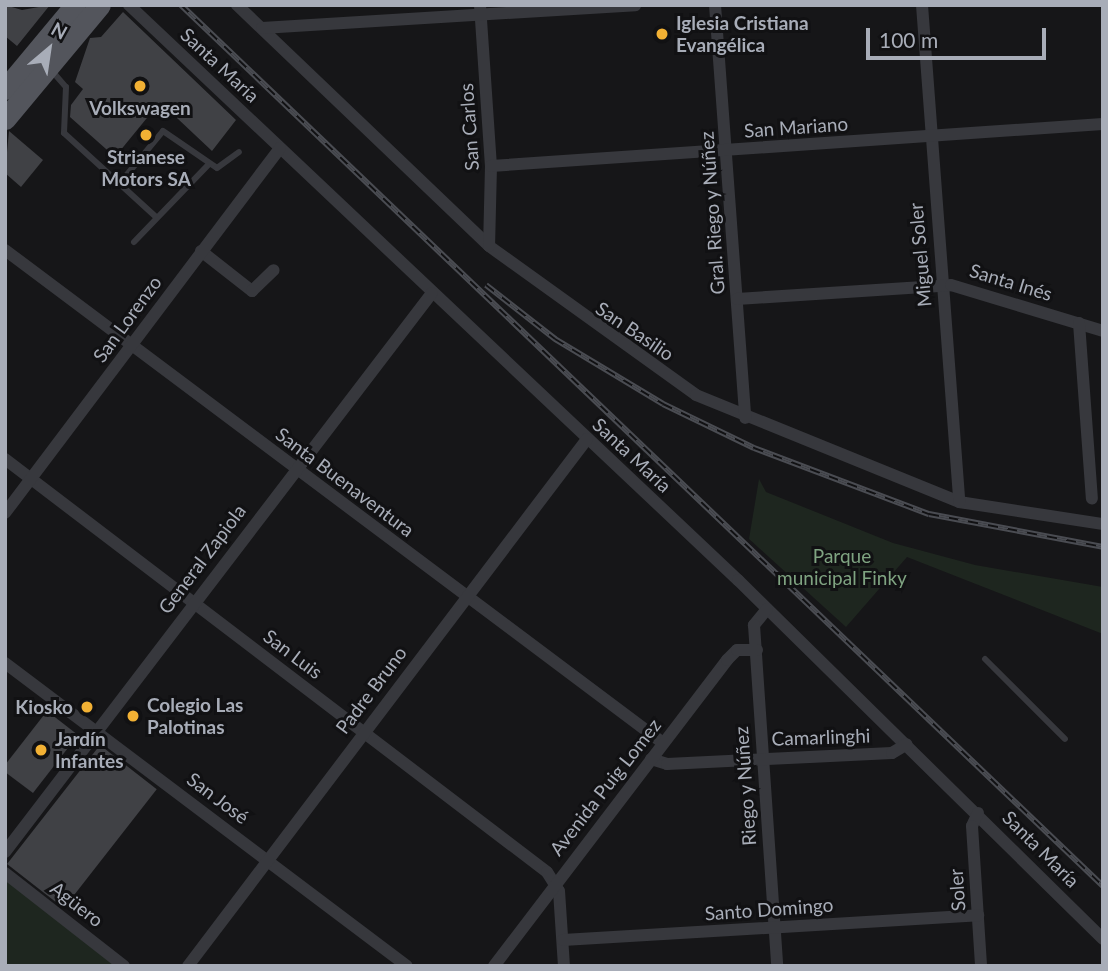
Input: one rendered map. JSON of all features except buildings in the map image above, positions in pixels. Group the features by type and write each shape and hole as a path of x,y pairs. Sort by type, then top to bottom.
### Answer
{"main road":[{"path":"5,89 75,5"},
{"path":"5,119 100,5"}],"street":[{"name":"Santa María","path":"129,5 767,609 978,813 1103,939"},
{"name":"San Basilio","path":"237,5 489,246 638,357 696,396 959,502 1103,524"},
{"path":"262,28 480,10 635,5"},
{"name":"Gral. Riego y Núñez","path":"715,5 745,418"},
{"name":"Miguel Soler","path":"922,5 959,502"},
{"name":"San Carlos","path":"480,10 491,166 489,246"},
{"name":"San Mariano","path":"491,166 727,152 1103,124"},
{"name":"San Lorenzo","path":"5,513 280,148"},
{"name":"Santa Buenaventura","path":"5,250 663,743"},
{"path":"201,251 252,291 274,270"},
{"name":"Santa Inés","path":"737,299 942,285 1103,331"},
{"name":"General Zapiola","path":"5,852 294,469 432,293"},
{"path":"1079,323 1092,499"},
{"name":"Padre Bruno","path":"188,966 587,439"},
{"name":"San Luis","path":"5,460 364,731 556,882"},
{"name":"Riego y Núñez","path":"767,609 754,625 777,966"},
{"name":"Avenida Puig Lomez","path":"494,966 732,654 757,650"},
{"name":"San José","path":"5,663 407,966"},
{"name":"Camarlinghi","path":"651,759 667,764 892,753 907,744"},
{"name":"Soler","path":"978,813 972,826 981,966"},
{"name":"Agüero","path":"5,873 124,966"},
{"path":"556,882 564,966"},
{"name":"Santo Domingo","path":"563,940 978,915"}],"lane":[{"path":"47,67 66,87 64,133 120,183 130,198 156,217"},
{"path":"120,183 163,131 209,164 223,168 239,152"},
{"path":"134,242 209,164"},
{"path":"985,659 1065,739"}],"green space":[{"name":"Parque municipal Finky","path":"759,479 766,492 893,543 975,565 1103,587 1103,634 907,557 846,627 749,539"},
{"path":"5,873 124,966 5,966"}],"railway":[{"path":"181,5 1103,886"},
{"path":"486,285 555,339 663,404 754,448 929,514 1103,547"}],"place":[{"name":"Iglesia Cristiana Evangélica","path":"662,34"},
{"name":"Volkswagen","path":"140,86"},
{"name":"Strianese Motors SA","path":"146,135"},
{"name":"Kiosko","path":"87,707"},
{"name":"Colegio Las Palotinas","path":"133,716"},
{"name":"Jardín Infantes","path":"41,750"}]}
